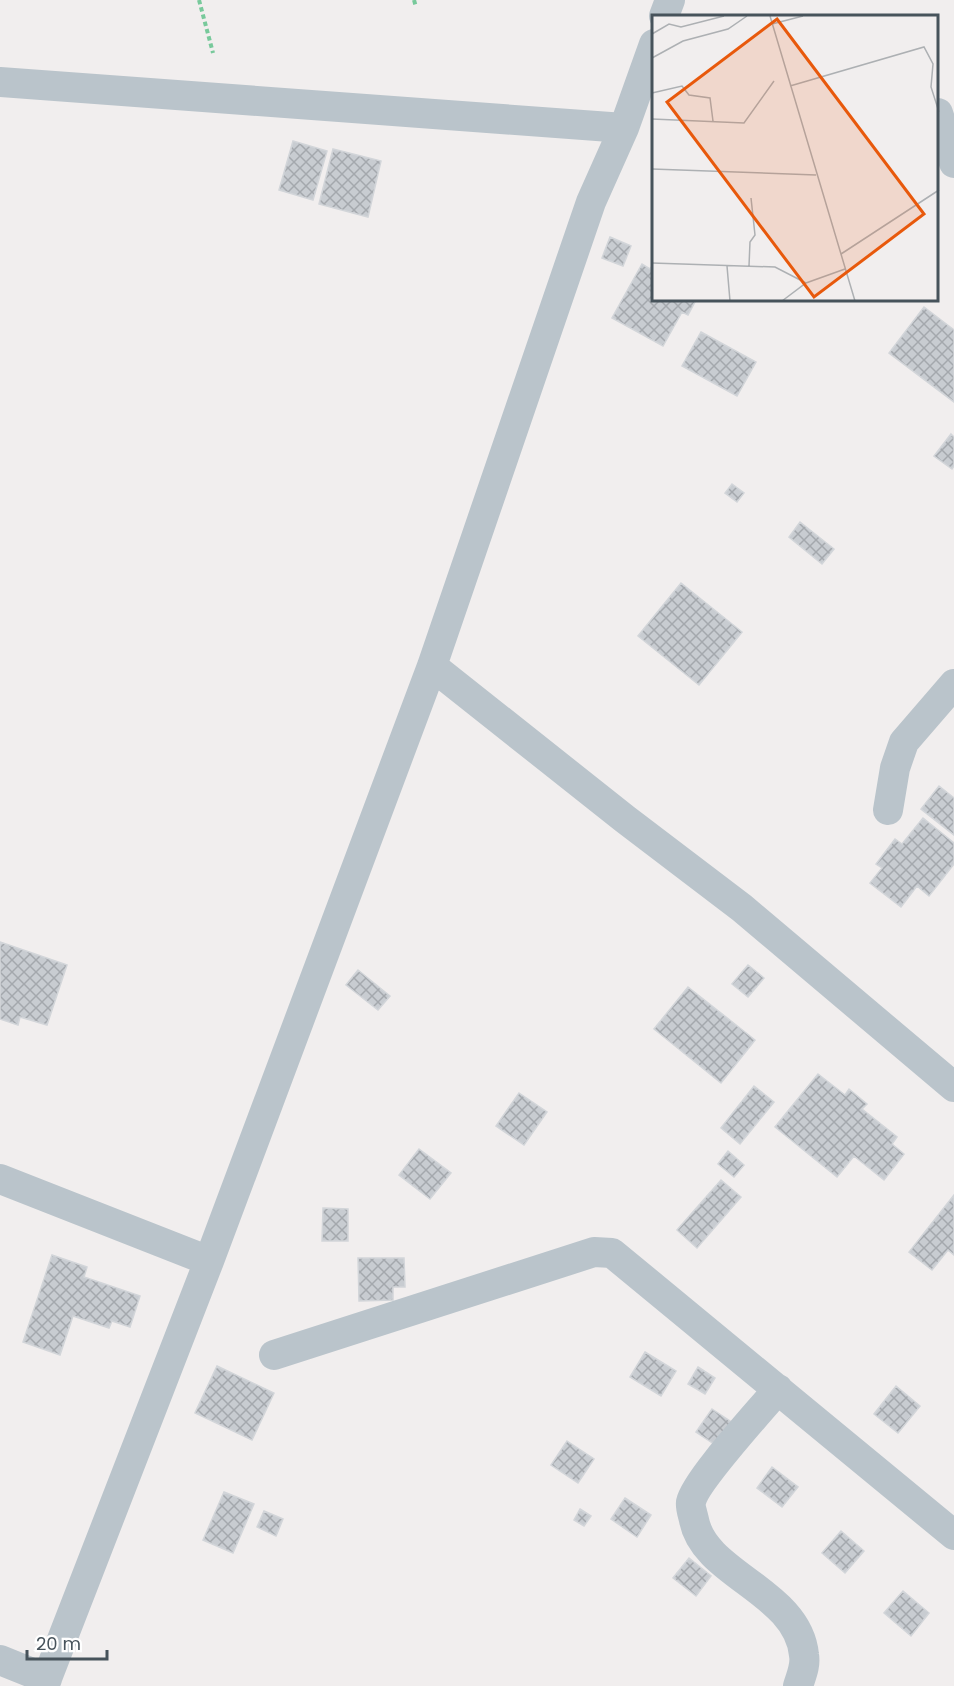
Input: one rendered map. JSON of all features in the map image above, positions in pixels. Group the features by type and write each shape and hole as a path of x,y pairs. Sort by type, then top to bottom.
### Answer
{"street":[{"path":"664,15 670,0"},
{"path":"0,1660 46,1682 209,1261 432,666 591,202 624,128 652,50"},
{"path":"0,82 624,128"},
{"path":"939,114 954,163"},
{"path":"432,666 625,819 742,908 954,1087"},
{"path":"888,810 895,768 904,742 954,684"},
{"path":"0,1179 209,1261"},
{"path":"274,1355 594,1251 612,1253 954,1535"},
{"path":"778,1389 702,1480 691,1502 696,1529 710,1550 771,1599 788,1617 804,1654 804,1669 798,1686"}],"path":[{"path":"199,0 213,53"},
{"path":"414,0 416,7"}],"building":[{"path":"293,141 327,151 313,200 279,190"},
{"path":"333,149 381,161 368,217 319,204"},
{"path":"610,237 631,246 623,266 602,258"},
{"path":"642,264 650,269 652,266 652,302 695,302 688,315 682,312 663,346 612,318"},
{"path":"924,307 954,330 954,402 889,353"},
{"path":"701,332 756,362 737,396 682,366"},
{"path":"951,434 954,437 954,466 952,469 934,456"},
{"path":"732,484 744,493 737,502 725,493"},
{"path":"800,522 834,549 822,564 789,537"},
{"path":"681,583 742,632 699,685 638,636"},
{"path":"939,786 954,798 954,835 921,809"},
{"path":"923,818 954,843 954,864 929,896 917,886 901,907 870,883 882,868 876,864 895,839 902,844"},
{"path":"0,942 67,965 47,1025 20,1017 18,1025 0,1019"},
{"path":"748,965 764,978 748,997 732,984"},
{"path":"358,970 390,996 378,1010 346,985"},
{"path":"688,987 755,1040 721,1083 654,1029"},
{"path":"818,1074 845,1095 849,1089 867,1104 862,1109 897,1137 892,1144 904,1154 884,1180 854,1156 837,1177 775,1127"},
{"path":"754,1086 774,1102 740,1144 721,1128"},
{"path":"519,1093 547,1112 524,1145 496,1126"},
{"path":"419,1149 451,1173 430,1199 399,1175"},
{"path":"728,1151 744,1165 734,1177 718,1164"},
{"path":"721,1180 741,1197 697,1248 677,1230"},
{"path":"954,1195 954,1255 948,1250 932,1270 909,1252"},
{"path":"323,1208 348,1209 348,1241 322,1241"},
{"path":"52,1255 87,1267 84,1277 140,1296 130,1327 112,1321 109,1328 73,1316 60,1355 23,1342"},
{"path":"358,1258 404,1258 405,1287 393,1287 393,1300 359,1301"},
{"path":"645,1352 676,1371 661,1396 630,1377"},
{"path":"217,1366 274,1393 252,1440 195,1413"},
{"path":"698,1367 715,1378 705,1394 688,1384"},
{"path":"896,1386 920,1406 898,1433 874,1414"},
{"path":"712,1409 739,1427 723,1450 696,1432"},
{"path":"567,1441 594,1459 578,1483 551,1465"},
{"path":"772,1467 798,1487 782,1507 757,1488"},
{"path":"224,1492 254,1504 233,1553 203,1540"},
{"path":"625,1498 651,1515 637,1537 611,1519"},
{"path":"580,1509 591,1516 584,1526 574,1520"},
{"path":"264,1511 283,1519 276,1536 257,1527"},
{"path":"841,1531 864,1551 845,1573 822,1553"},
{"path":"689,1558 711,1576 696,1596 673,1578"},
{"path":"903,1591 929,1613 911,1636 884,1613"}]}
